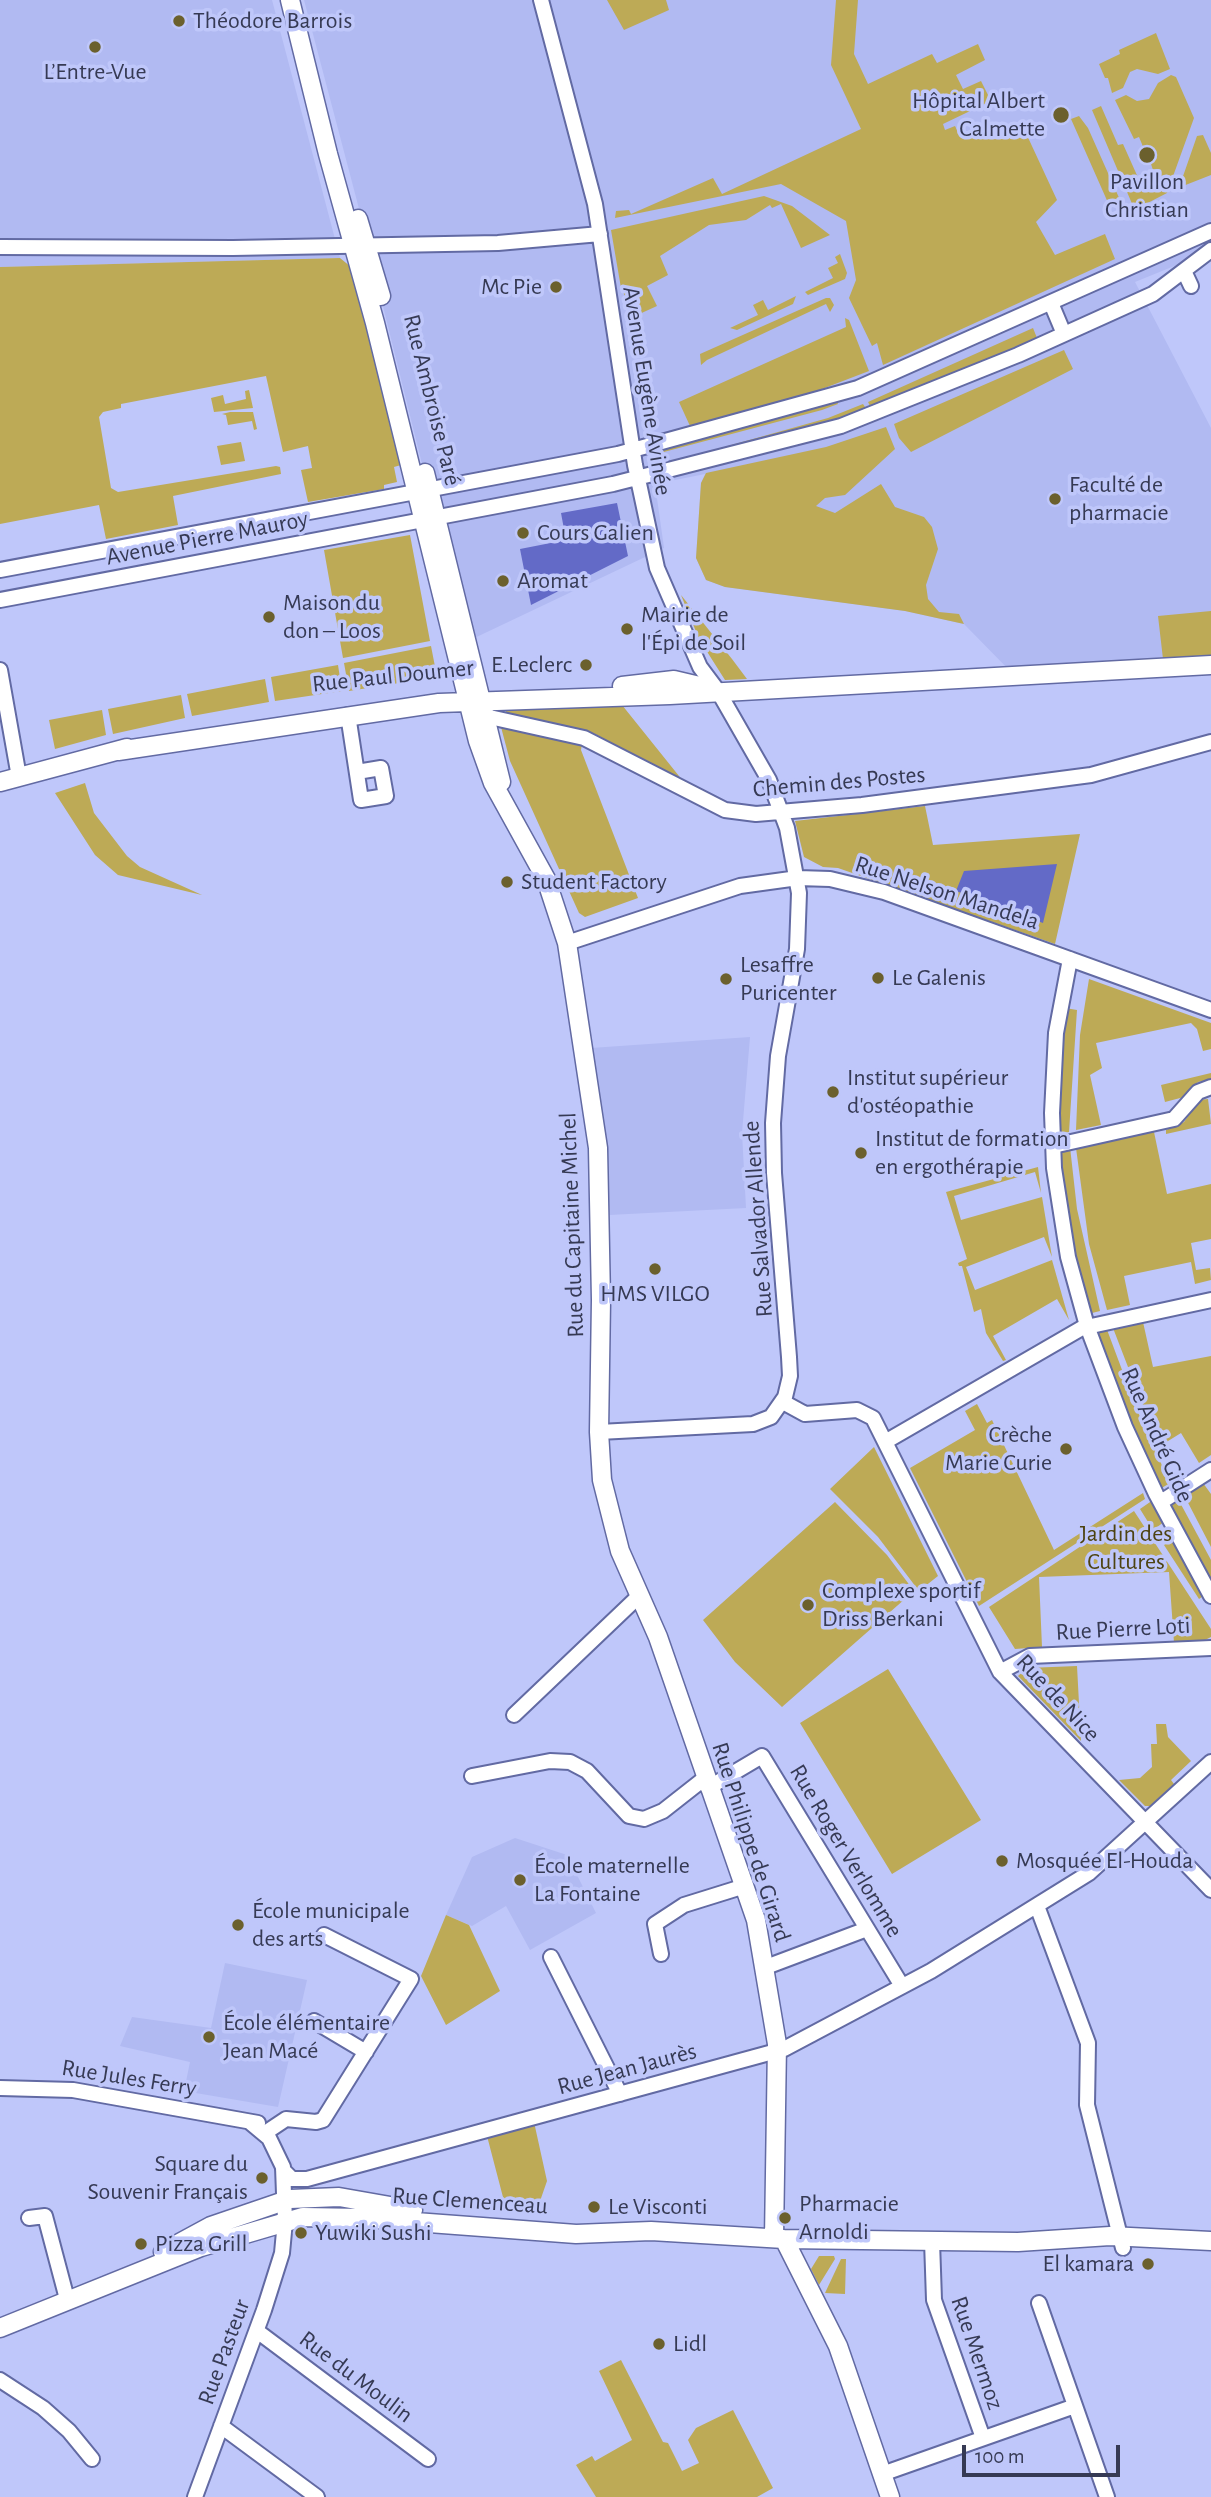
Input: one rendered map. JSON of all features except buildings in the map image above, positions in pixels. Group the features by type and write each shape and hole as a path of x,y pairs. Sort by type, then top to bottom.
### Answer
{"main road":[{"name":"Rue Ambroise Paré","path":"290,0 319,114 360,244 475,700"},
{"name":"Rue Paul Doumer","path":"118,751 348,715 674,680 718,691 929,682 1013,674 1211,665"},
{"name":"Rue Paul Doumer","path":"0,782 166,736 268,715 475,700"},
{"name":"Rue du Capitaine Michel","path":"475,700 489,775 546,879 567,943 598,1149 600,1462 609,1514 620,1551 640,1595"},
{"name":"Rue Philippe de Girard","path":"640,1595 745,1886 766,1967 777,2051 779,2238"},
{"name":"Rue Clemenceau","path":"0,2328 65,2294 156,2256 211,2226 339,2197 427,2212 603,2224 652,2231 779,2238 1123,2242"},
{"name":"Rue Clemenceau","path":"0,2316 201,2246 241,2225 287,2208 320,2216 576,2234 652,2231"},
{"path":"779,2238 838,2346 890,2497"},
{"path":"1123,2242 1211,2241"},
{"path":"1123,2242 1211,2247"}],"street":[{"name":"Avenue Eugène Avinée","path":"541,0 563,91 576,126"},
{"name":"Avenue Eugène Avinée","path":"551,0 573,93 576,126 600,234 637,478 653,554 669,599 701,667 718,691"},
{"name":"Avenue Pierre Mauroy","path":"0,570 633,450 880,380 1211,231"},
{"path":"0,247 222,248 514,242 600,234"},
{"name":"Avenue Pierre Mauroy","path":"0,600 637,478 825,430 891,408 1153,294 1211,250"},
{"path":"1184,271 1191,286"},
{"path":"1051,303 1064,334"},
{"path":"0,670 19,777"},
{"name":"Rue Salvador Allende","path":"718,691 761,765 782,812 798,878 797,949 779,1047 773,1123 774,1173 790,1366 789,1387 783,1402"},
{"name":"Chemin des Postes","path":"475,700 584,738 725,810 756,814 1101,773 1211,742"},
{"path":"348,715 356,772"},
{"name":"Rue Nelson Mandela","path":"567,943 728,889 798,878 864,886 1211,1010"},
{"name":"Rue André Gide","path":"1070,958 1054,1048 1053,1146 1065,1241 1087,1326 1125,1427 1161,1502 1211,1595"},
{"path":"1053,1146 1174,1119 1198,1092 1211,1087"},
{"path":"885,1442 1087,1326 1211,1300"},
{"path":"599,1432 754,1424 771,1416 783,1402"},
{"name":"Rue de Nice","path":"783,1402 805,1413 866,1412 873,1418 1000,1672 1210,1888"},
{"path":"1161,1502 1211,1469"},
{"path":"514,1716 640,1595"},
{"name":"Rue Pierre Loti","path":"1000,1672 1020,1658 1030,1656 1211,1648"},
{"name":"Rue Roger Verlomme","path":"707,1783 762,1756 902,1986"},
{"path":"472,1776 550,1761 569,1762 587,1770 629,1816 644,1819 663,1811 707,1783"},
{"name":"Rue Jean Jaurès","path":"295,2180 777,2051 902,1986 1098,1867 1211,1762"},
{"path":"661,1954 655,1924 684,1905 745,1886"},
{"path":"1037,1906 1088,2043 1087,2105 1123,2242"},
{"path":"766,1967 867,1929"},
{"path":"268,2130 286,2119 316,2122 323,2120 411,1979 324,1935"},
{"path":"551,1956 620,2094"},
{"path":"314,2021 366,2052"},
{"name":"Rue Jules Ferry","path":"0,2088 73,2090 251,2123 268,2130"},
{"path":"268,2130 283,2169 287,2208"},
{"path":"268,2130 287,2153 295,2180 287,2208"},
{"path":"283,2169 295,2180"},
{"name":"Rue Pasteur","path":"195,2497 278,2270 287,2208"},
{"path":"29,2218 45,2216 65,2294"},
{"name":"Rue Mermoz","path":"932,2241 933,2300 983,2438"},
{"path":"1039,2303 1107,2497"},
{"name":"Rue du Moulin","path":"257,2331 428,2459"},
{"path":"0,2380 43,2408 69,2431 92,2459"},
{"path":"882,2474 1075,2406"},
{"path":"221,2426 317,2497"}],"shaded area":[{"path":"0,0 272,0 340,258 0,267"},
{"path":"304,0 1211,0 1211,251 1135,282 1211,428 1211,665 1013,674 964,624 905,611 725,587 706,580 696,558 701,483 705,474 655,484 664,548 466,642 357,201"},
{"path":"750,1037 742,1133 746,1208 609,1215 605,1130 591,1048"},
{"name":"École maternelle La Fontaine","path":"515,1838 567,1855 596,1913 530,1950 506,1906 472,1926 446,1915 472,1857"},
{"name":"École élémentaire Jean Macé","path":"225,1963 307,1980 278,2107 184,2091 190,2062 120,2046 132,2017 211,2028"}],"green space":[{"path":"607,0 666,0 669,10 624,30"},
{"path":"836,0 858,0 854,54 868,84 932,54 937,63 978,44 985,60 956,75 963,89 981,81 991,101 943,124 945,130 955,126 958,132 987,131 1013,137 1025,131 1057,200 1036,222 1055,255 1105,234 1115,259 883,365 877,343 872,346 849,298 856,280 846,221 781,184 615,218 616,211 629,210 631,214 713,178 722,194 861,129 831,65"},
{"path":"1156,33 1170,69 1158,74 1137,69 1130,72 1123,88 1112,93 1108,78 1105,78 1099,64 1120,54 1119,50"},
{"path":"1171,75 1176,77 1194,118 1167,193 1138,208 1133,206 1092,110 1101,106 1118,145 1123,144 1140,182 1146,188 1157,182 1150,161 1157,158 1152,146 1144,149 1139,137 1134,139 1115,100 1126,95 1137,101 1149,99 1158,83"},
{"path":"1079,116 1088,128 1120,200 1109,205 1071,119"},
{"path":"1203,135 1211,153 1211,175 1183,186 1181,182 1197,136"},
{"path":"764,196 792,206 830,235 801,248 781,204 772,208 770,205 746,220 709,225 660,256 668,275 647,286 657,306 635,316 621,288 611,230"},
{"path":"840,254 847,273 845,279 808,295 805,292 833,278 828,268 838,263 835,257"},
{"path":"340,258 351,267 401,465 394,467 397,482 384,485 384,489 308,502 301,470 312,468 308,446 283,452 266,376 121,404 121,408 103,412 99,417 111,488 118,492 276,466 280,467 281,474 173,496 178,525 106,539 99,505 0,524 0,267"},
{"path":"796,296 793,304 737,330 730,328 758,315 753,305 763,300 768,310"},
{"path":"830,298 834,305 830,312 826,304 701,365 700,354"},
{"path":"845,318 849,320 869,371 809,394 690,426 679,402 846,327"},
{"path":"1033,328 1037,338 871,408 868,402"},
{"path":"1064,350 1073,369 911,452 899,438 894,424"},
{"path":"249,390 253,408 214,412 211,398 223,395 225,404 246,399 245,391"},
{"path":"837,401 838,404 822,410 660,453 659,450"},
{"path":"863,404 867,410 852,415 660,465 828,418"},
{"path":"253,412 257,429 254,430 252,421 228,425 226,415 222,414"},
{"path":"886,427 895,449 845,495 825,498 816,506 835,513 881,484 895,507 924,517 932,527 938,549 926,585 928,599 939,612 959,614 964,624 905,611 725,587 706,580 696,558 701,483 706,473 826,447"},
{"path":"241,442 245,461 221,465 217,446"},
{"path":"410,535 430,641 343,658 324,550"},
{"path":"681,595 747,679 725,680 699,639"},
{"path":"1211,611 1211,656 1163,659 1158,616"},
{"path":"431,646 437,677 349,691 344,663"},
{"path":"338,665 342,691 275,701 271,677"},
{"path":"265,679 269,702 192,716 187,694"},
{"path":"181,695 185,718 113,734 108,709"},
{"path":"622,705 683,781 595,734 506,717 506,709"},
{"path":"102,710 106,735 55,749 49,720"},
{"path":"501,727 582,744 581,750 638,898 585,917 579,913 510,761"},
{"path":"85,783 94,813 127,856 140,867 202,895 118,875 95,855 55,793"},
{"path":"925,806 933,845 1080,834 1055,944 838,868 823,867 804,857 795,821"},
{"path":"1089,979 1211,1023 1211,1049 1203,1051 1197,1029 1191,1023 1096,1043 1102,1068 1090,1075 1101,1125 1076,1130 1080,1035"},
{"path":"1065,1008 1077,1010 1069,1132 1058,1134 1056,1098"},
{"path":"1211,1073 1211,1079 1198,1082 1184,1097 1165,1102 1161,1085"},
{"path":"1208,1099 1211,1124 1166,1134 1166,1130 1184,1122 1199,1100"},
{"path":"1154,1132 1167,1194 1211,1184 1211,1239 1191,1243 1196,1270 1210,1268 1211,1280 1195,1284 1191,1262 1124,1276 1130,1305 1107,1310 1089,1244 1076,1148"},
{"path":"1070,1147 1077,1209 1100,1311 1088,1314 1062,1199 1059,1151"},
{"path":"1038,1167 1041,1193 1035,1172 954,1196 961,1220 1042,1197 1052,1257 1044,1237 966,1267 975,1290 1052,1260 1069,1320 1057,1299 993,1336 1006,1360 1003,1361 986,1333 981,1309 974,1312 962,1266 958,1263 967,1259 946,1192"},
{"path":"1143,1322 1153,1367 1211,1356 1211,1455 1199,1463 1181,1433 1160,1446 1138,1393 1113,1328"},
{"path":"1106,1327 1137,1410 1170,1483 1160,1489 1131,1427 1096,1335"},
{"path":"977,1404 987,1423 992,1420 1054,1550 1143,1493 1145,1499 979,1606 910,1468 975,1430 965,1411"},
{"path":"874,1447 938,1576 919,1591 878,1537 830,1489"},
{"path":"1203,1483 1211,1494 1211,1547 1184,1495"},
{"path":"1177,1497 1211,1560 1211,1585 1169,1509 1170,1503"},
{"path":"1153,1500 1164,1522 1153,1530 1140,1509"},
{"name":"Complexe sportif Driss Berkani","path":"835,1502 887,1555 914,1591 782,1707 735,1662 703,1620"},
{"name":"Jardin des Cultures","path":"1134,1511 1211,1629 1211,1637 1203,1641 1174,1643 1169,1572 1039,1577 1042,1647 1015,1649 989,1607"},
{"path":"1174,1538 1206,1594 1199,1599 1164,1545"},
{"path":"1077,1666 1081,1741 1018,1676 1027,1668"},
{"name":"Complexe sportif Driss Berkani","path":"888,1669 981,1820 892,1874 800,1723"},
{"path":"1156,1724 1166,1724 1168,1737 1191,1761 1171,1780 1174,1784 1150,1806 1145,1806 1119,1780 1140,1778 1152,1767 1151,1744 1157,1744"},
{"path":"446,1915 469,1925 500,1991 446,2025 421,1976"},
{"path":"534,2122 547,2181 539,2204 504,2201 487,2136"},
{"path":"819,2256 834,2256 835,2259 819,2285 811,2269"},
{"path":"841,2259 846,2259 845,2294 825,2293"},
{"path":"621,2360 663,2442 668,2443 682,2471 699,2463 688,2440 696,2428 733,2410 773,2488 757,2497 596,2497 576,2465 592,2456 595,2461 632,2440 599,2371"}],"water":[{"path":"617,503 628,556 531,605 520,549 566,540 561,513"},
{"path":"1057,864 1043,923 956,891 964,871"}],"place":[{"name":"Théodore Barrois","path":"179,21"},
{"name":"L’Entre-Vue","path":"95,47"},
{"name":"Hôpital Albert Calmette","path":"1061,115"},
{"name":"Pavillon Christian","path":"1147,155"},
{"name":"Mc Pie","path":"556,287"},
{"name":"Faculté de pharmacie","path":"1055,499"},
{"name":"Cours Galien","path":"523,533"},
{"name":"Aromat","path":"503,581"},
{"name":"Maison du don – Loos","path":"269,617"},
{"name":"Mairie de l'Épi de Soil","path":"627,629"},
{"name":"E.Leclerc","path":"586,665"},
{"name":"Student Factory","path":"507,882"},
{"name":"Le Galenis","path":"878,978"},
{"name":"Lesaffre Puricenter","path":"726,979"},
{"name":"Institut supérieur d'ostéopathie","path":"833,1092"},
{"name":"Institut de formation en ergothérapie","path":"861,1153"},
{"name":"HMS VILGO","path":"655,1269"},
{"name":"Crèche Marie Curie","path":"1066,1449"},
{"name":"Complexe sportif Driss Berkani","path":"808,1605"},
{"name":"Mosquée El-Houda","path":"1002,1861"},
{"name":"École maternelle La Fontaine","path":"520,1880"},
{"name":"École municipale des arts","path":"238,1925"},
{"name":"École élémentaire Jean Macé","path":"209,2037"},
{"name":"Square du Souvenir Français","path":"262,2178"},
{"name":"Le Visconti","path":"594,2207"},
{"name":"Pharmacie Arnoldi","path":"785,2218"},
{"name":"Yuwiki Sushi","path":"301,2233"},
{"name":"Pizza Grill","path":"141,2244"},
{"name":"El kamara","path":"1148,2264"},
{"name":"Lidl","path":"659,2344"}]}
